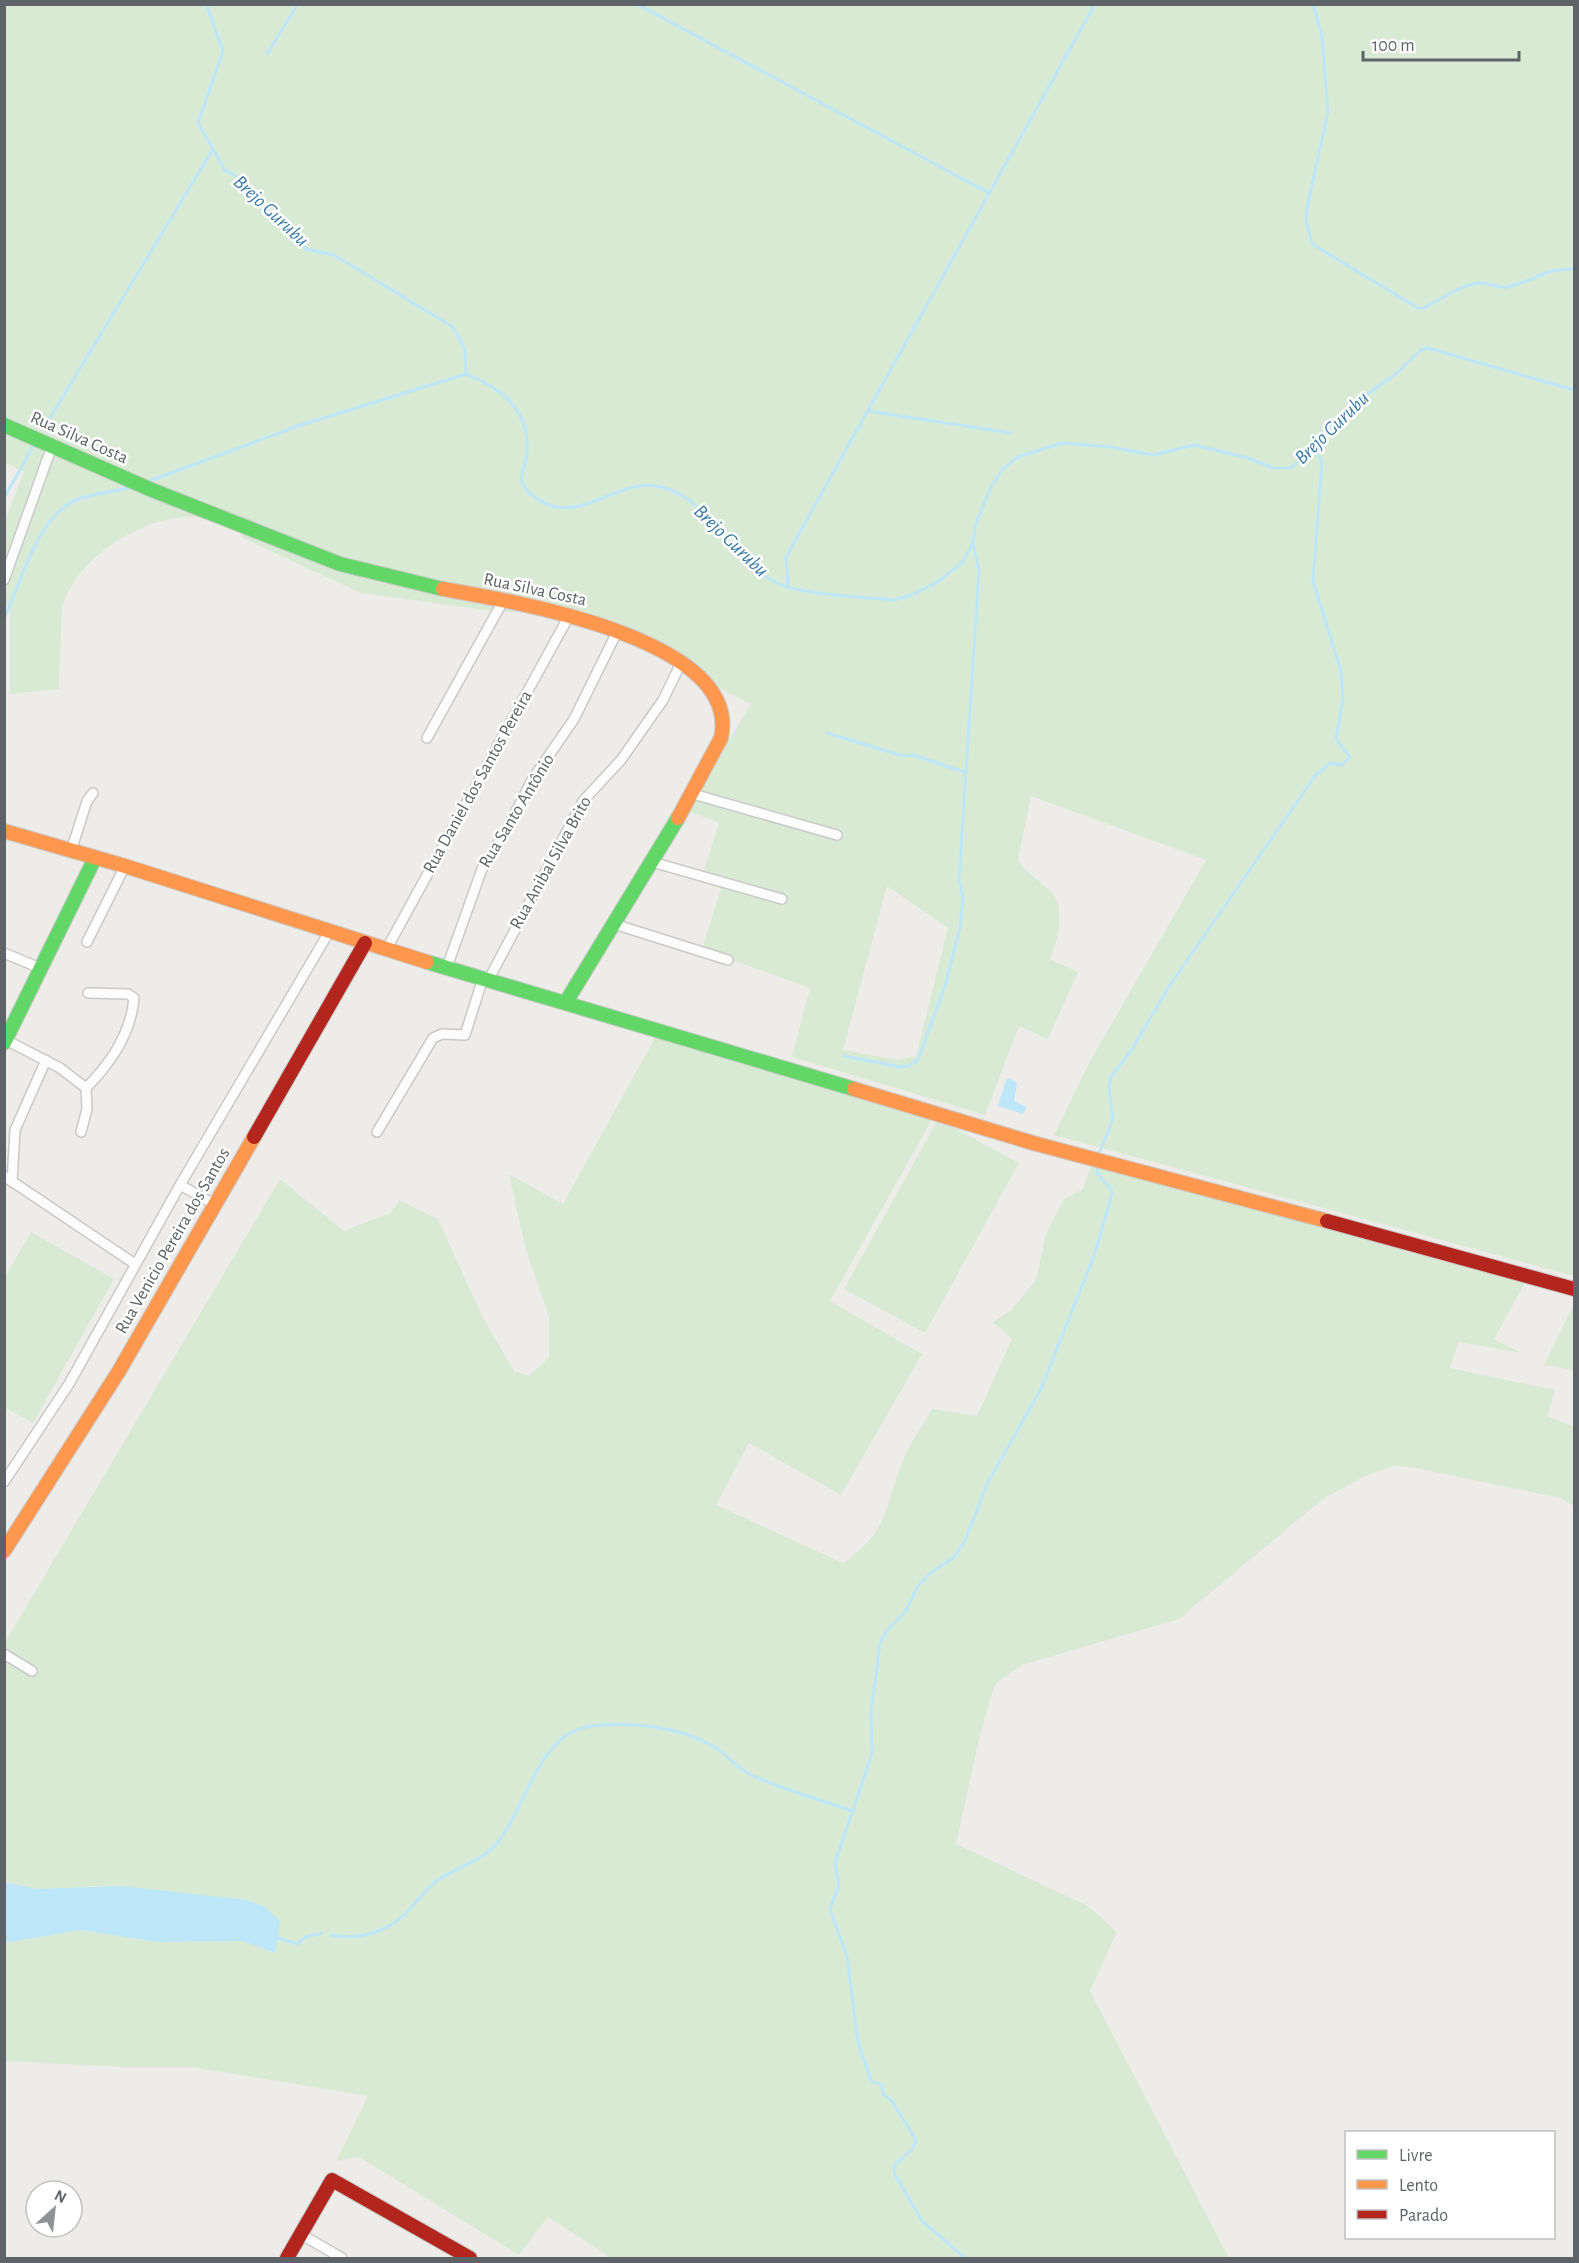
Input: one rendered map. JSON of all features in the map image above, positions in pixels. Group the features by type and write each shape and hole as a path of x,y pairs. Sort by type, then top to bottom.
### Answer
{"street":[{"name":"Rua Silva Costa","path":"4,425 152,490 340,564 389,577 570,614 618,630 681,663 703,680 716,694 724,724 722,738 693,794 566,1002"},
{"path":"4,580 52,446"},
{"path":"427,738 502,601"},
{"name":"Rua Daniel dos Santos Pereira","path":"386,950 570,614"},
{"name":"Rua Santo Antônio","path":"447,967 482,869 506,831 532,780 574,720 618,630"},
{"name":"Rua Anibal Silva Brito","path":"377,1132 433,1038 442,1034 465,1035 486,978 583,801 613,772 663,700 681,663"},
{"path":"71,851 87,801 93,793"},
{"path":"693,794 837,835"},
{"path":"4,831 125,866 386,950 1033,1143 1496,1265 1575,1289"},
{"path":"86,1088 46,1060 5,1041 95,858"},
{"path":"652,862 782,899"},
{"path":"87,942 125,866"},
{"path":"614,924 728,960"},
{"path":"5,1480 69,1384 180,1185 328,932"},
{"name":"Rua Venicio Pereira dos Santos","path":"4,1551 119,1371 365,943"},
{"path":"4,953 40,968"},
{"path":"81,1132 87,1109 86,1088 100,1074 121,1043 128,1027 134,998 128,994 88,993"},
{"path":"46,1060 15,1130 8,1179 135,1264"},
{"path":"180,1185 214,1204"},
{"path":"4,1654 32,1671"},
{"path":"287,2259 332,2180 470,2259"},
{"path":"302,2235 342,2259"}],"green space":[{"path":"4,5 1574,5 1574,1276 1054,1135 1089,1063 1206,860 1031,796 1018,860 1052,893 1059,908 1056,944 1050,959 1078,972 1048,1039 1019,1026 985,1115 792,1057 810,988 702,949 721,889 701,880 719,823 686,810 751,704 559,607 548,612 501,612 361,593 243,538 237,530 189,517 164,520 146,526 110,545 81,573 70,589 62,606 59,689 10,694 10,606 5,605 5,520 24,472 4,462","holes":["887,886 948,928 916,1056 898,1060 843,1050"]},
{"path":"657,1034 934,1116 830,1301 922,1354 841,1495 749,1443 716,1505 843,1563 859,1551 878,1528 907,1452 932,1409 977,1416 1012,1339 993,1322 1011,1310 1036,1280 1046,1234 1064,1199 1083,1189 1092,1162 1527,1279 1494,1339 1522,1353 1459,1342 1450,1368 1555,1390 1547,1416 1574,1427 1574,1506 1560,1498 1411,1467 1393,1466 1365,1476 1323,1499 1179,1619 1022,1665 994,1687 980,1735 956,1844 1088,1906 1117,1932 1090,1991 1229,2258 611,2258 548,2217 519,2255 359,2157 336,2161 368,2096 191,2067 124,2067 5,2061 5,1943 81,1930 158,1942 243,1941 275,1953 270,1914 264,1907 247,1900 219,1899 151,1889 95,1886 53,1890 35,1889 5,1882 4,1644 280,1179 344,1231 390,1213 400,1200 438,1219 483,1318 514,1371 529,1376 549,1357 549,1317 525,1247 509,1174 563,1204"},
{"path":"938,1119 1019,1163 925,1333 844,1289"},
{"path":"31,1232 114,1279 33,1423 4,1407 5,1277"},
{"path":"1574,1304 1574,1370 1544,1365"}],"water":[{"path":"1010,1078 1017,1083 1014,1101 1027,1107 1023,1114 998,1106 1006,1080"},
{"path":"5,1882 36,1889 121,1886 247,1900 265,1907 280,1921 275,1953 243,1941 158,1942 81,1930 5,1943"}],"waterway":[{"name":"Brejo Gurubu","path":"206,4 223,51 198,123 225,170 237,177 306,249 334,255 453,327 465,350 466,374"},
{"path":"267,54 298,4"},
{"path":"637,4 989,193"},
{"path":"788,587 786,557 1095,4"},
{"path":"1313,4 1322,36 1328,112 1307,208 1306,220 1312,244 1418,308 1424,308 1473,284 1484,283 1507,287 1546,273 1574,269"},
{"path":"44,428 213,149"},
{"name":"Brejo Gurubu","path":"466,374 503,395 519,414 527,439 522,481 529,493 536,498 552,506 567,508 583,505 630,488 646,485 662,487 695,504 758,571 773,581 784,586 814,592 894,600 912,595 936,583 963,562 973,543 976,523 991,487 1003,469 1018,457 1062,443 1111,447 1153,455 1194,445 1248,458 1274,468 1290,468 1315,450 1341,413 1397,373 1421,350 1428,348 1574,390"},
{"path":"152,480 298,426 466,374"},
{"path":"868,411 1011,433"},
{"path":"4,498 35,443"},
{"path":"1098,1156 1113,1119 1109,1087 1111,1077 1132,1049 1170,985 1315,776 1330,763 1342,765 1350,757 1336,739 1343,699 1341,671 1313,581 1322,462 1315,450"},
{"path":"4,619 33,549 54,517 67,505 82,498 132,487"},
{"path":"844,1056 901,1067 909,1066 918,1060 945,986 960,928 963,897 959,880 979,570 973,544"},
{"path":"827,733 903,756 914,755 964,772"},
{"path":"965,2258 922,2221 894,2173 894,2166 913,2148 916,2140 892,2101 883,2094 882,2085 871,2080 858,2042 847,1957 830,1909 839,1885 835,1863 872,1754 871,1713 880,1643 887,1630 906,1611 918,1586 930,1573 953,1558 964,1543 988,1482 1041,1389 1094,1256 1112,1194 1111,1189 1097,1173 1097,1165"},
{"path":"331,1935 342,1937 363,1935 394,1923 434,1883 493,1848 509,1825 536,1771 547,1755 559,1741 574,1731 593,1726 639,1725 686,1734 718,1749 749,1774 852,1811"},
{"path":"275,1937 297,1944 306,1937 322,1933"}],"traffic: fast":[{"path":"4,425 152,490 340,564 443,589"},
{"path":"566,1002 678,818"},
{"path":"4,1043 95,858"},
{"path":"427,962 854,1089"}],"traffic: slow":[{"path":"443,589 518,603 615,630 660,650 696,674 718,703 721,738 678,818"},
{"path":"4,831 125,866 427,962"},
{"path":"854,1089 1033,1143 1327,1221"},
{"path":"4,1551 119,1371 254,1137"}],"traffic: jam":[{"path":"254,1137 365,943"},
{"path":"1327,1221 1574,1289"},
{"path":"287,2258 332,2180 470,2258"}]}
